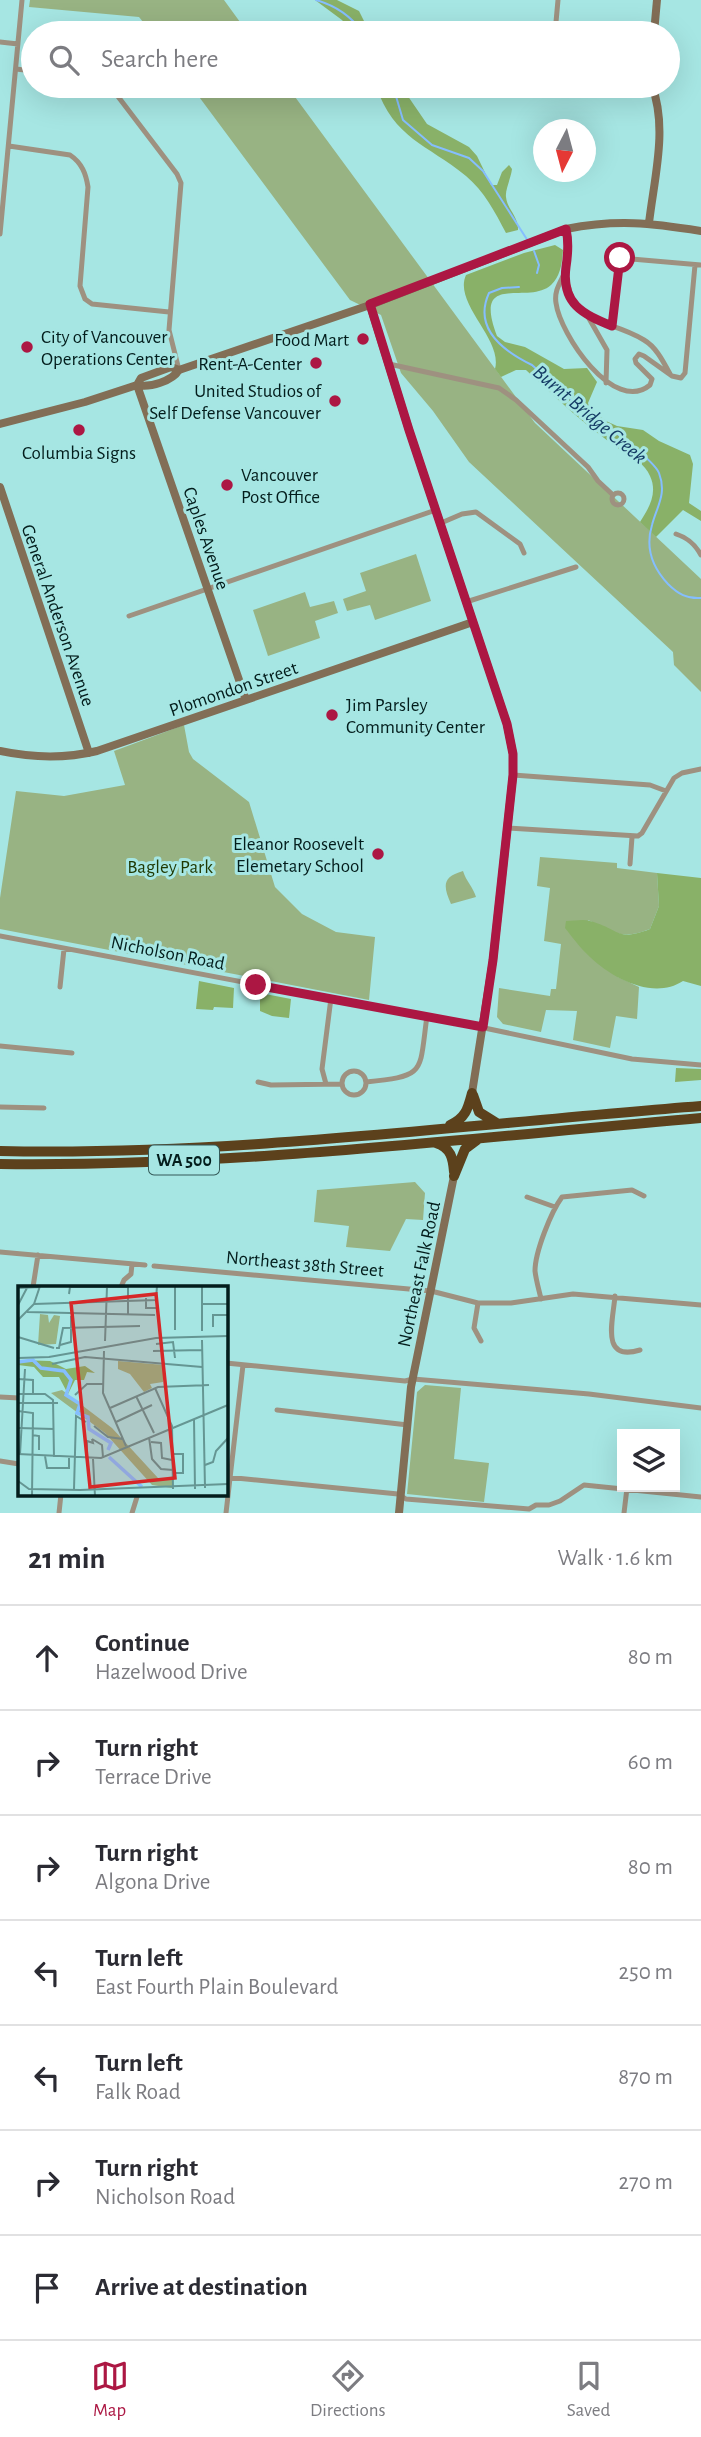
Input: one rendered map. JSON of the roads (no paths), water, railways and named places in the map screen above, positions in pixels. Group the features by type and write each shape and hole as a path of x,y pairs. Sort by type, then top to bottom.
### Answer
{"highway":[{"path":"472,1093 479,1112 489,1120 499,1123"},
{"path":"441,1129 463,1117 468,1110 472,1093"},
{"name":"WA 500","path":"0,1151 96,1152 192,1148 701,1105"},
{"name":"WA 500","path":"0,1164 196,1160 701,1118"},
{"path":"454,1176 465,1149 471,1142 484,1137"},
{"path":"432,1142 446,1148 451,1154 454,1176"}],"street":[{"path":"0,234 22,0"},
{"path":"556,21 558,0"},
{"path":"655,21 657,0"},
{"path":"0,42 18,44"},
{"path":"16,69 21,70"},
{"path":"119,98 181,183 169,312 170,342 179,370"},
{"path":"649,223 660,127 660,112 656,98"},
{"path":"9,146 70,155 82,166 87,176 80,286 85,299 92,304 169,312"},
{"path":"0,424 85,402 137,385 145,387 175,377 179,370 370,304 566,229 611,222 649,223 701,232"},
{"path":"566,229 566,271 569,296 573,304 587,315 645,340 657,352 672,376"},
{"path":"566,271 555,296 558,313 567,335 577,351 615,388 639,391 650,385 652,379 636,363 635,359 639,354 672,376 681,378 685,373 698,265 620,258 612,326"},
{"path":"370,304 509,732 513,754 493,960 472,1093"},
{"path":"587,315 607,350 606,379"},
{"path":"389,364 489,385 508,394 588,467 613,495"},
{"name":"Caples Avenue","path":"137,385 246,700"},
{"name":"General Anderson Avenue","path":"0,487 89,753"},
{"path":"129,616 436,510"},
{"path":"441,523 462,514 476,512 520,544 524,553"},
{"path":"676,534 694,544 701,555"},
{"path":"466,602 576,567"},
{"name":"Plomondon Street","path":"0,751 49,757 89,753 473,622"},
{"path":"507,828 632,837 642,833 678,775 701,769"},
{"path":"513,775 650,785 666,791"},
{"path":"630,864 632,837"},
{"name":"Nicholson Road","path":"0,936 427,1016 632,1059 701,1065"},
{"path":"60,987 64,948"},
{"path":"326,1084 322,1069 331,998"},
{"path":"366,1082 402,1079 418,1067 427,1016"},
{"path":"0,1046 72,1053"},
{"path":"354,1072 362,1075 366,1082 363,1091 354,1095 345,1091 342,1084 346,1075 354,1072"},
{"path":"258,1082 271,1085 342,1084"},
{"path":"0,1107 44,1108"},
{"name":"Northeast Falk Road","path":"399,1513 413,1379 454,1176"},
{"path":"541,1299 535,1272 537,1259 555,1207 562,1197 632,1190 644,1196"},
{"path":"527,1197 555,1207"},
{"path":"0,1252 145,1265"},
{"path":"33,1286 38,1255"},
{"path":"121,1286 131,1274 132,1264"},
{"name":"Northeast 38th Street","path":"154,1266 431,1291 478,1303 502,1304 573,1294 701,1305"},
{"path":"615,1296 611,1336 614,1345 621,1353 640,1350"},
{"path":"478,1303 474,1328 481,1341"},
{"path":"228,1363 405,1381 413,1379 589,1394 701,1408"},
{"path":"243,1365 228,1477 529,1511 536,1505 560,1501 584,1485 617,1487"},
{"path":"0,1397 18,1397"},
{"path":"277,1409 408,1425"},
{"path":"0,1461 18,1464"},
{"path":"624,1513 627,1492"},
{"path":"660,1492 701,1497"},
{"path":"132,1513 137,1496"}],"waterway":[{"name":"Burnt Bridge Creek","path":"316,0 343,12 353,21"},
{"name":"Burnt Bridge Creek","path":"397,98 403,120 432,145 469,158 483,171 528,241"},
{"name":"Burnt Bridge Creek","path":"534,251 539,265 537,273"},
{"name":"Burnt Bridge Creek","path":"519,287 502,288 489,293 485,306 488,327 501,345 532,365 654,466 659,473 662,487 650,533 651,557 662,578 672,588 687,597 701,598"}],"place":[{"name":"Food Mart","path":"363,339"},
{"name":"City of Vancouver Operations Center","path":"27,347"},
{"name":"Rent-A-Center","path":"316,363"},
{"name":"United Studios of Self Defense Vancouver","path":"335,401"},
{"name":"Columbia Signs","path":"79,430"},
{"name":"Vancouver Post Office","path":"227,485"},
{"name":"Jim Parsley Community Center","path":"332,715"},
{"name":"Eleanor Roosevelt Elemetary School","path":"378,854"}],"park label":[{"name":"Bagley Park","path":"170,866"}]}
